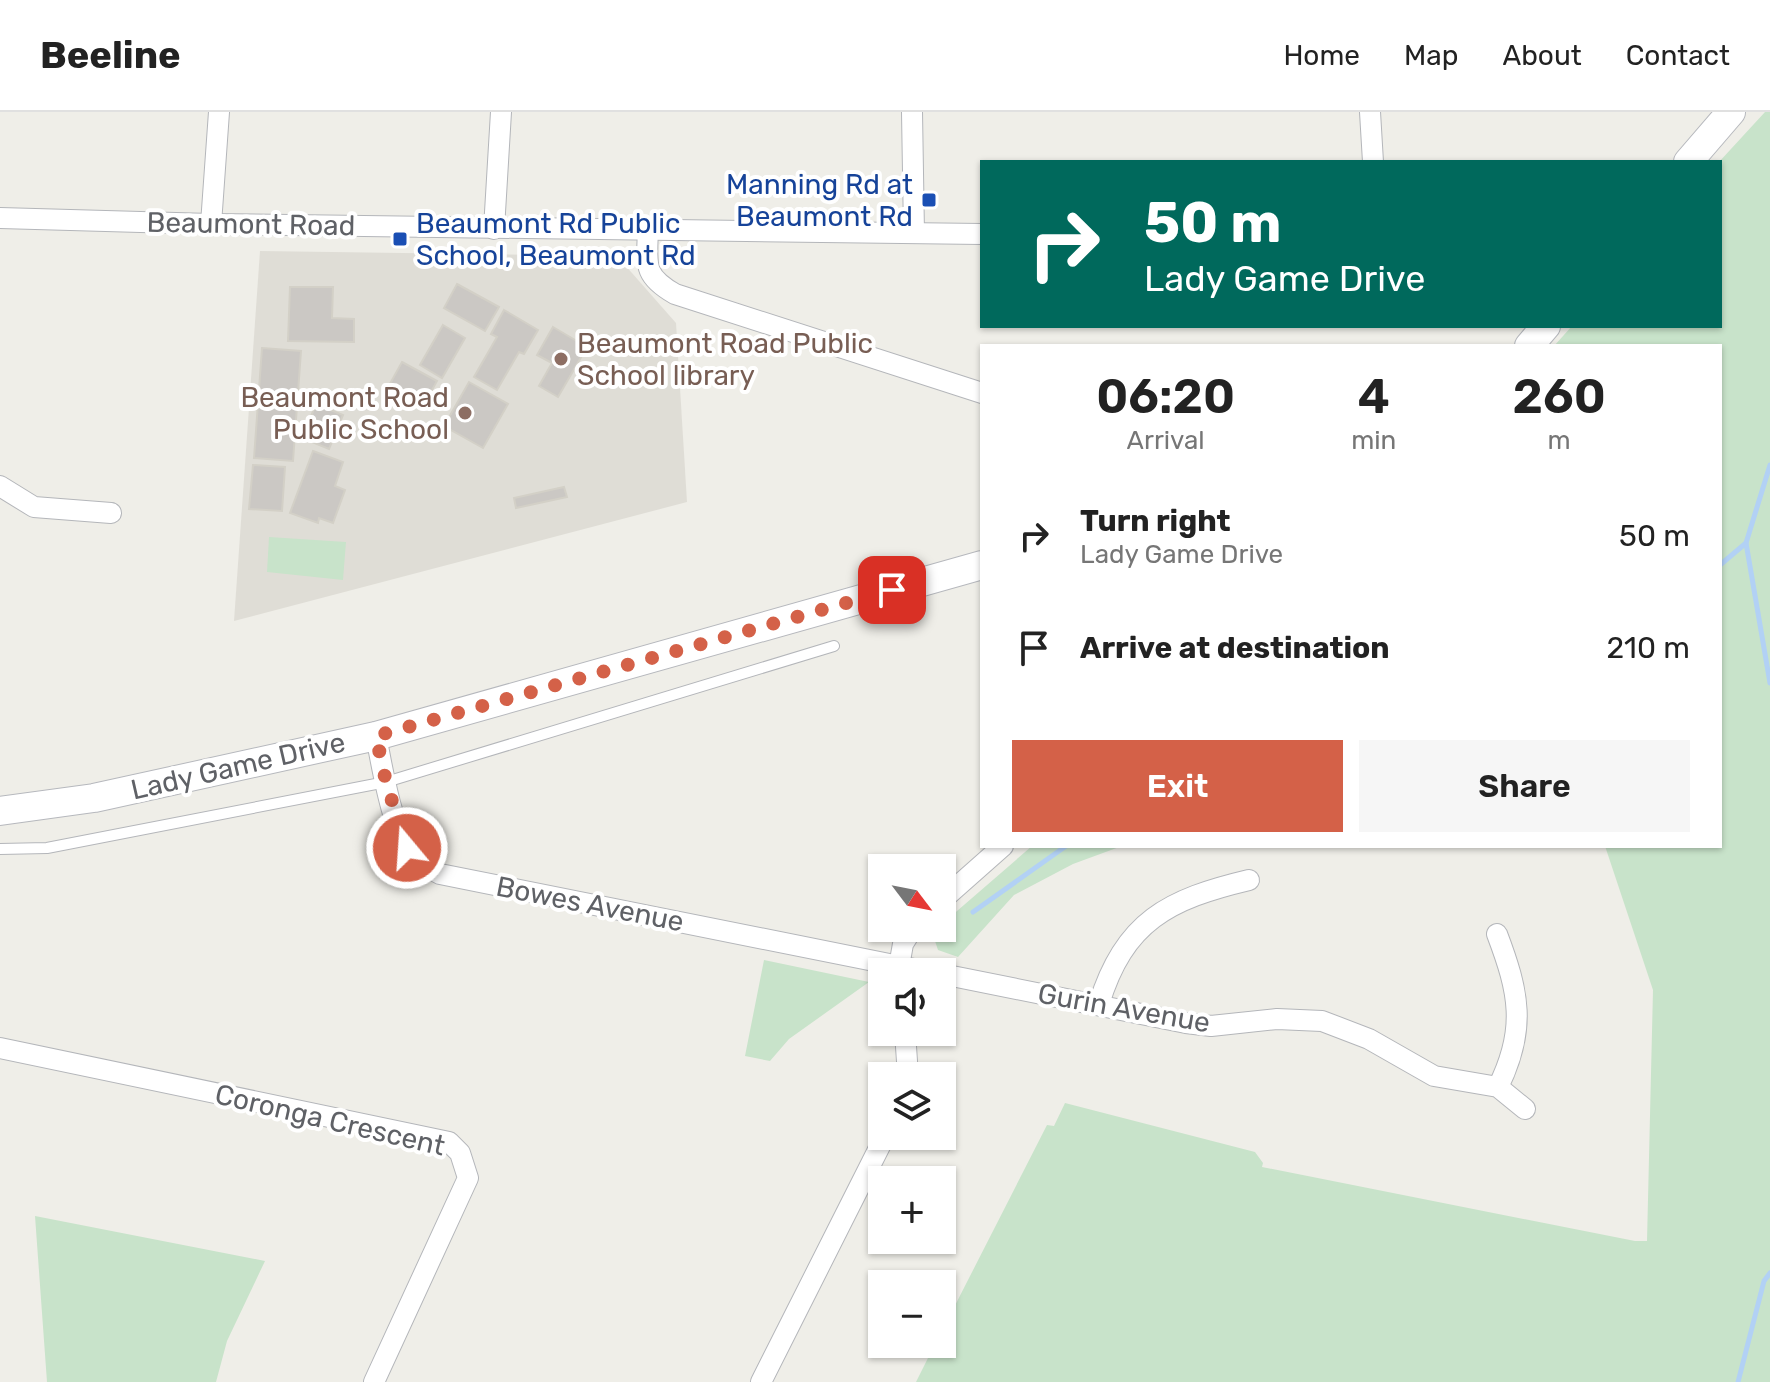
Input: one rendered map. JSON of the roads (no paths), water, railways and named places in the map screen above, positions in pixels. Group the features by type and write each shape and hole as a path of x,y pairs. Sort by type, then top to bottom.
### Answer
{"main road":[{"path":"1690,160 1731,112"},
{"path":"1531,344 1544,328"},
{"name":"Lady Game Drive","path":"0,811 94,798 376,736 980,566"}],"street":[{"path":"211,224 219,112"},
{"path":"494,229 501,112"},
{"path":"912,112 914,233"},
{"path":"1370,112 1373,160"},
{"name":"Beaumont Road","path":"0,218 494,229 980,234"},
{"path":"648,229 647,267 651,277 675,294 980,392"},
{"path":"0,486 34,507 111,513"},
{"name":"Bowes Avenue","path":"376,736 386,782 407,848 420,864 440,874 868,963"},
{"path":"956,888 1001,848"},
{"path":"1099,1004 1108,973 1125,943 1145,924 1168,907 1210,889 1249,880"},
{"path":"1497,934 1511,972 1519,1007 1509,1066 1498,1087"},
{"name":"Gurin Avenue","path":"956,977 1211,1026 1277,1019 1322,1021 1369,1039 1434,1076 1498,1087 1525,1109"},
{"name":"Coronga Crescent","path":"0,1048 449,1142 460,1153 468,1178 374,1382"},
{"path":"761,1382 878,1150"}],"lane":[{"name":"Lady Game Drive","path":"0,849 47,848 386,782 834,646"}],"waterway":[{"path":"1770,465 1746,543 1770,683"},
{"path":"1722,563 1746,543"},
{"path":"973,912 1063,848"},
{"path":"1738,1382 1764,1281 1770,1273"}],"place":[{"name":"Manning Rd at Beaumont Rd","path":"929,200"},
{"name":"Beaumont Rd Public School, Beaumont Rd","path":"400,239"},
{"name":"Beaumont Road Public School library","path":"561,359"},
{"name":"Beaumont Road Public School","path":"465,413"}]}
